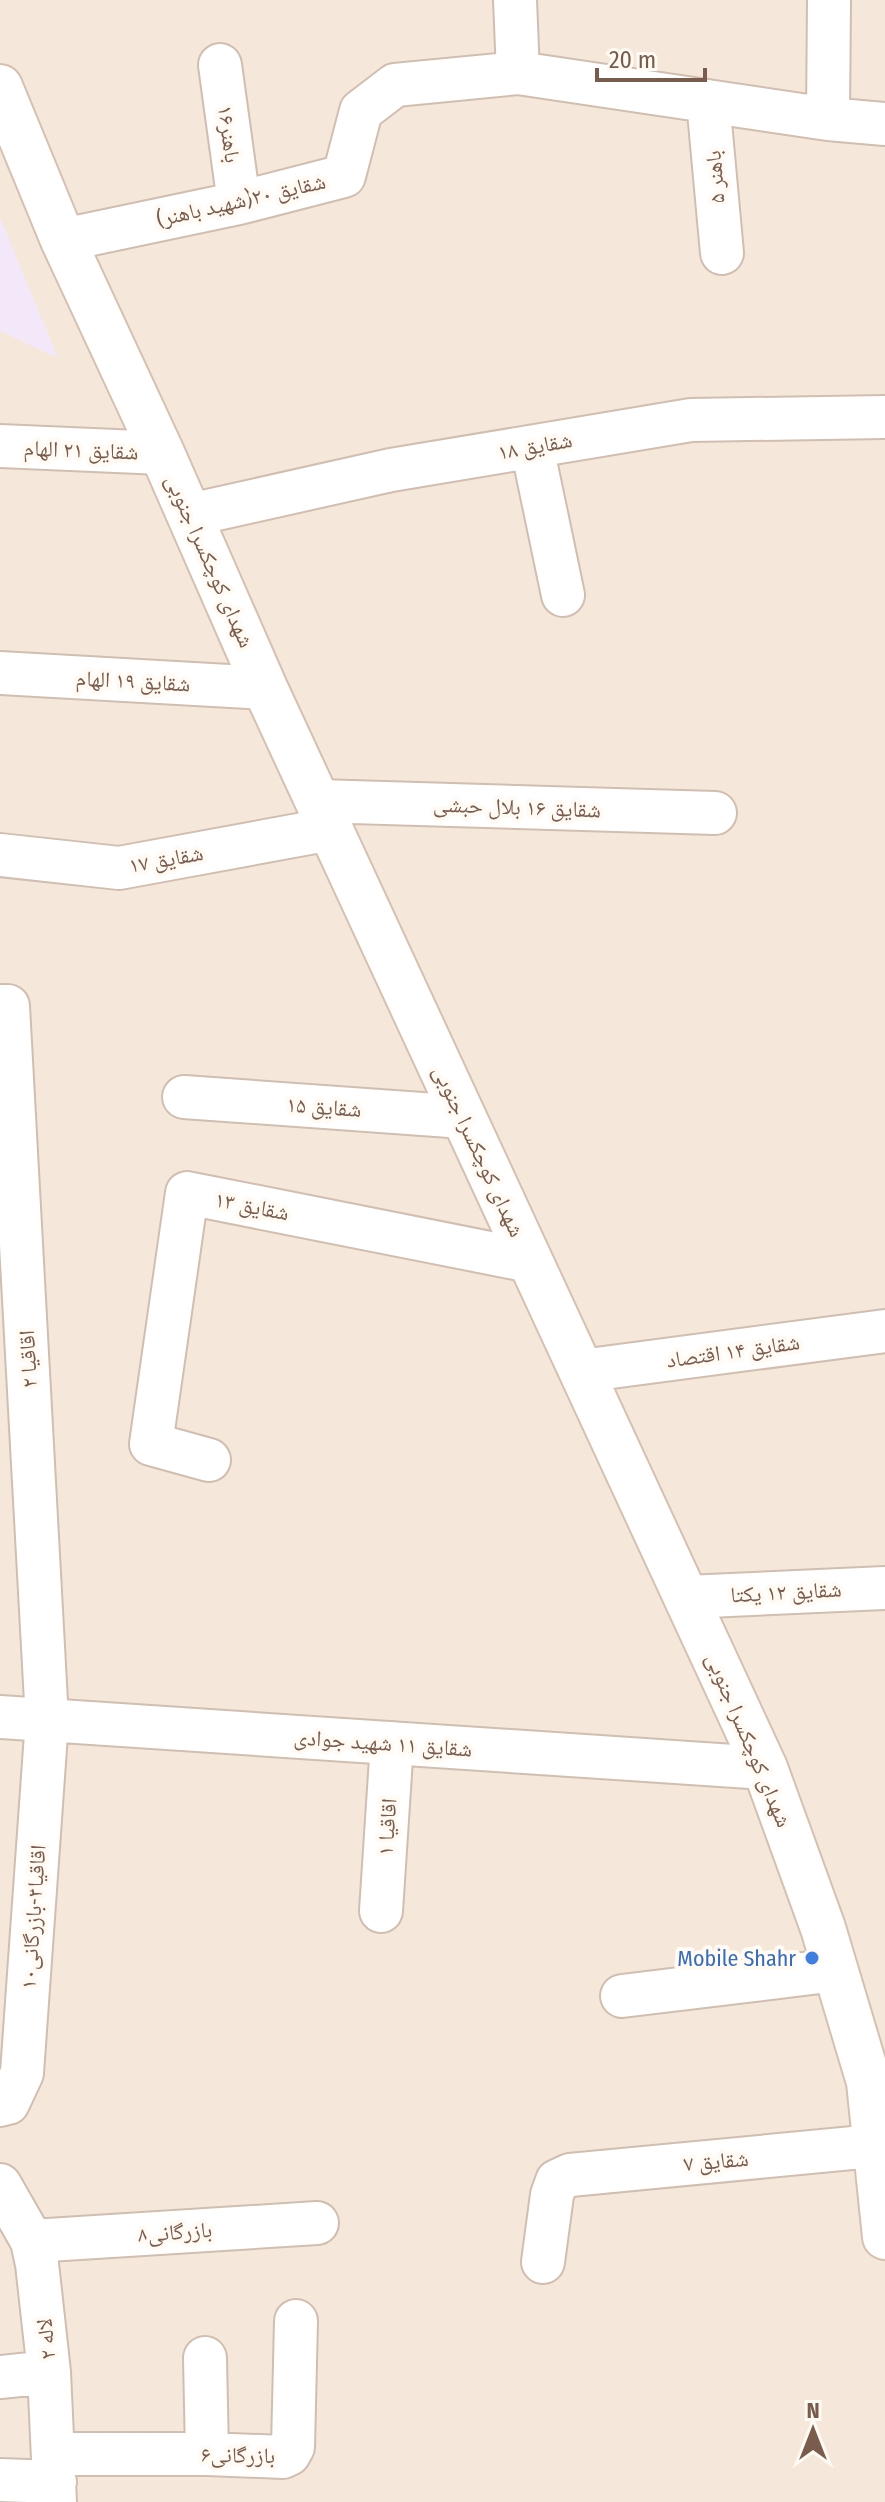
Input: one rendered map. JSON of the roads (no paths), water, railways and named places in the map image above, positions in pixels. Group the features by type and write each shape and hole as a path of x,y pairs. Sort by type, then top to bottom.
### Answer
{"main road":[{"name":"شهدای کوچکسرا جنوبی","path":"0,87 63,240 190,515 265,688 765,1768 836,1970 869,2082 880,2145 885,2237"}],"street":[{"path":"515,0 518,73"},
{"path":"828,119 829,0"},
{"name":"باهنر۱۶","path":"220,65 239,203"},
{"name":"شقایق ۲۰(شهید باهنر)","path":"63,240 239,203 344,176 361,111 395,85 518,73 828,119 885,124"},
{"name":"باهنر ۵","path":"708,101 722,253"},
{"name":"شقایق ۱۸","path":"190,515 391,470 691,420 885,417"},
{"name":"شقایق ۲۱ الهام","path":"0,446 162,453"},
{"path":"532,447 563,595"},
{"name":"شقایق ۱۹ الهام","path":"0,673 265,688"},
{"name":"شقایق ۱۶ بلال حبشی","path":"324,815 715,813"},
{"name":"شقایق ۱۷","path":"0,855 119,868 324,815"},
{"name":"اقاقیا ۲","path":"0,1006 8,1006 47,1720"},
{"name":"شقایق ۱۵","path":"184,1097 464,1117"},
{"name":"شقایق ۱۳","path":"209,1460 151,1444 187,1193 530,1261"},
{"name":"شقایق ۱۴ اقتصاد","path":"581,1371 885,1331"},
{"name":"شقایق ۱۲ یکتا","path":"686,1597 885,1588"},
{"name":"شقایق ۱۱ شهید جوادی","path":"0,1717 765,1768"},
{"name":"اقاقیا۳-بازرگانی۱۰","path":"0,2105 8,2103 22,2073 47,1720"},
{"name":"اقاقیا ۱","path":"381,1911 392,1743"},
{"path":"622,1996 836,1970"},
{"name":"شقایق ۷","path":"543,2262 552,2195 557,2181 570,2175 880,2145"},
{"name":"لاله ۲","path":"0,2185 32,2241 49,2372 55,2480"},
{"name":"بازرگانی۸","path":"32,2241 317,2223"},
{"name":"بازرگانی۶","path":"0,2480 55,2480 207,2454 283,2457 289,2454 293,2447 296,2321"},
{"path":"205,2358 207,2454"},
{"path":"0,2377 49,2372"}],"place":[{"name":"Mobile Shahr","path":"812,1958"}]}
